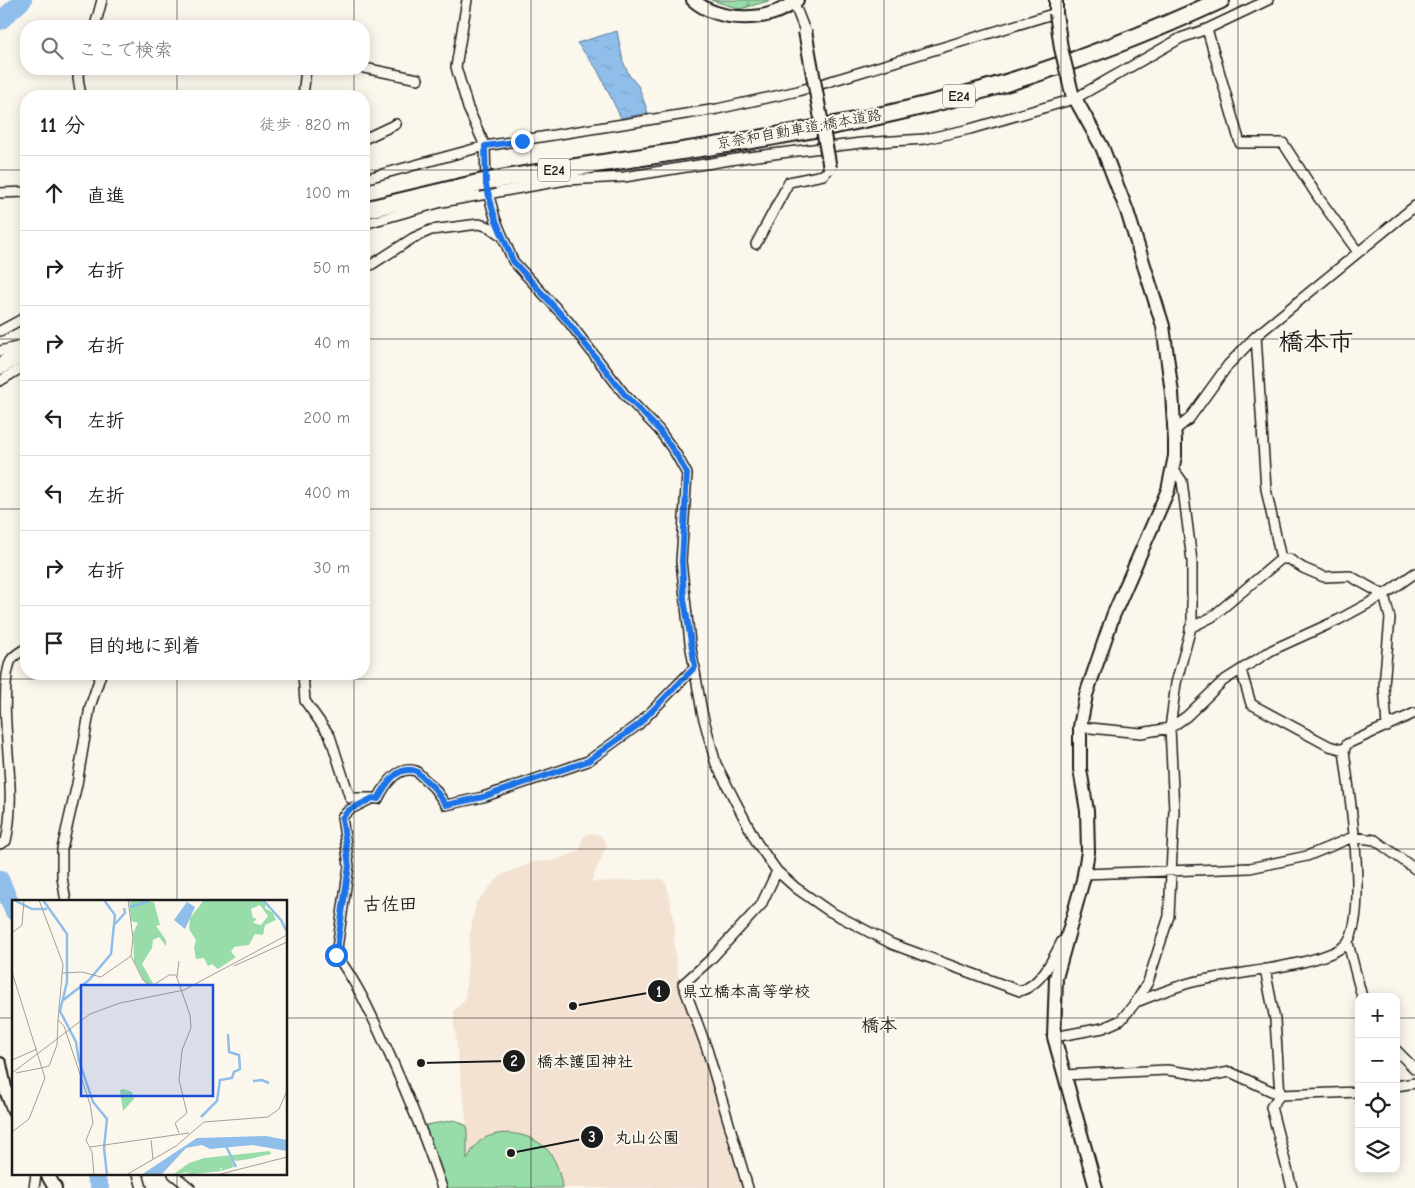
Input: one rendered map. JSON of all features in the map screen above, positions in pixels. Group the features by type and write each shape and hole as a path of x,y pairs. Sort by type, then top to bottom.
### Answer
{"highway":[{"name":"京奈和自動車道;橋本道路","path":"370,209 453,188 487,186 614,160 801,131 926,105 1012,82 1098,53 1221,0"},
{"path":"0,366 20,354"}],"street":[{"path":"97,20 102,0"},
{"path":"467,0 456,67 468,108 485,146 487,186 502,236 513,261 568,322 625,395 659,430 687,474 682,561 686,608 702,712 716,764 757,843 777,871 796,888 829,911 892,944 1022,992 1038,978 1050,963 1070,928"},
{"path":"692,0 714,12 735,18 759,16 796,1 805,31 830,168 823,175 789,182 756,244"},
{"path":"1056,0 1061,48 1073,96 1102,147 1127,211 1163,326 1172,394 1174,431 1172,467 1168,490 1110,625 1086,695 1080,727 1080,769 1087,811 1088,852 1084,874 1056,978 1054,1037 1096,1188"},
{"path":"370,222 487,186 624,178 749,157 861,143 925,139 970,129 1073,96 1181,38 1207,29 1268,0"},
{"path":"370,177 485,146 684,114 798,91 1056,13"},
{"path":"1207,29 1240,143 1284,143 1318,197 1358,252"},
{"path":"370,69 418,79"},
{"path":"79,75 80,90"},
{"path":"304,90 305,75"},
{"path":"370,136 396,124"},
{"path":"0,193 20,192"},
{"path":"1174,431 1189,420 1228,365 1256,336 1415,206"},
{"path":"370,265 413,238 437,229 479,224 489,227 502,236"},
{"path":"0,330 20,320"},
{"path":"1256,336 1266,489 1282,559"},
{"path":"0,351 20,346"},
{"path":"0,382 20,369"},
{"path":"1054,1037 1103,1028 1121,1020 1136,1002 1148,982 1169,916 1174,810 1170,728 1176,683 1192,624 1192,561 1182,481 1172,467"},
{"path":"1190,628 1212,617 1282,559 1289,559 1303,568 1324,577 1350,576 1384,595 1390,618 1384,685 1387,727"},
{"path":"1080,727 1141,732 1170,728 1188,716 1224,682 1272,650 1338,620 1384,595 1415,573"},
{"path":"3,842 9,828 9,802 3,746 3,692 12,659 20,653"},
{"path":"303,680 305,701 330,736 350,798 378,799 393,775 403,771 416,771 434,788 446,805 483,797 588,761 638,725 695,667"},
{"path":"1241,670 1251,704 1329,746 1344,750"},
{"path":"66,900 62,877 62,849 77,784 90,708 98,680"},
{"path":"1136,1002 1193,982 1265,970 1336,953 1348,943 1354,927 1358,893 1344,750 1347,744 1415,713"},
{"path":"373,798 349,810 342,818 349,866 336,955 353,978 384,1043 421,1126 442,1188"},
{"path":"1084,874 1128,874 1172,870 1250,868 1307,856 1353,837 1375,840 1415,869"},
{"path":"748,1188 707,1049 683,984 711,959 761,904 777,871"},
{"path":"1348,943 1361,993"},
{"path":"1265,970 1275,1020 1280,1095 1271,1107 1292,1188"},
{"path":"1400,1054 1415,1069"},
{"path":"0,1064 5,1088 12,1107"},
{"path":"1064,1075 1167,1070 1208,1076 1230,1072 1280,1095 1355,1092"},
{"path":"1400,1085 1415,1083"},
{"path":"48,1176 56,1188"},
{"path":"175,1176 190,1188"}],"shaded area":[{"path":"590,833 600,835 607,845 591,882 662,879 667,885 675,927 674,943 678,975 681,981 677,987 696,1028 744,1188 562,1188 553,1157 541,1143 512,1133 490,1135 477,1144 467,1161 467,1126 454,1011 465,1000 470,934 476,903 493,883 504,874 535,862 557,860 579,851 583,837"}],"green space":[{"path":"711,0 772,0 740,9"},
{"path":"455,1120 467,1126 467,1160 476,1145 486,1137 496,1134 518,1134 539,1143 547,1149 556,1165 562,1188 442,1188 421,1126"}],"water":[{"path":"617,31 623,61 629,75 639,87 648,113 621,118 597,69 577,43"}],"waterway":[{"path":"0,21 23,0"},
{"path":"0,879 12,907"},
{"path":"95,1176 100,1188"}],"place":[{"name":"県立橋本高等学校","path":"573,1006"},
{"name":"橋本護国神社","path":"421,1063"},
{"name":"丸山公園","path":"511,1153"}],"district":[{"name":"橋本市","path":"1316,341"},
{"name":"古佐田","path":"390,904"},
{"name":"橋本","path":"879,1025"}],"route":[{"path":"336,955 349,866 342,818 349,810 373,798 378,799 393,775 403,771 416,771 434,788 446,805 483,797 588,761 638,725 695,667 684,599 682,561 687,503 687,474 659,430 625,395 568,322 513,261 495,218 486,185 485,146 509,141 522,141"}]}
